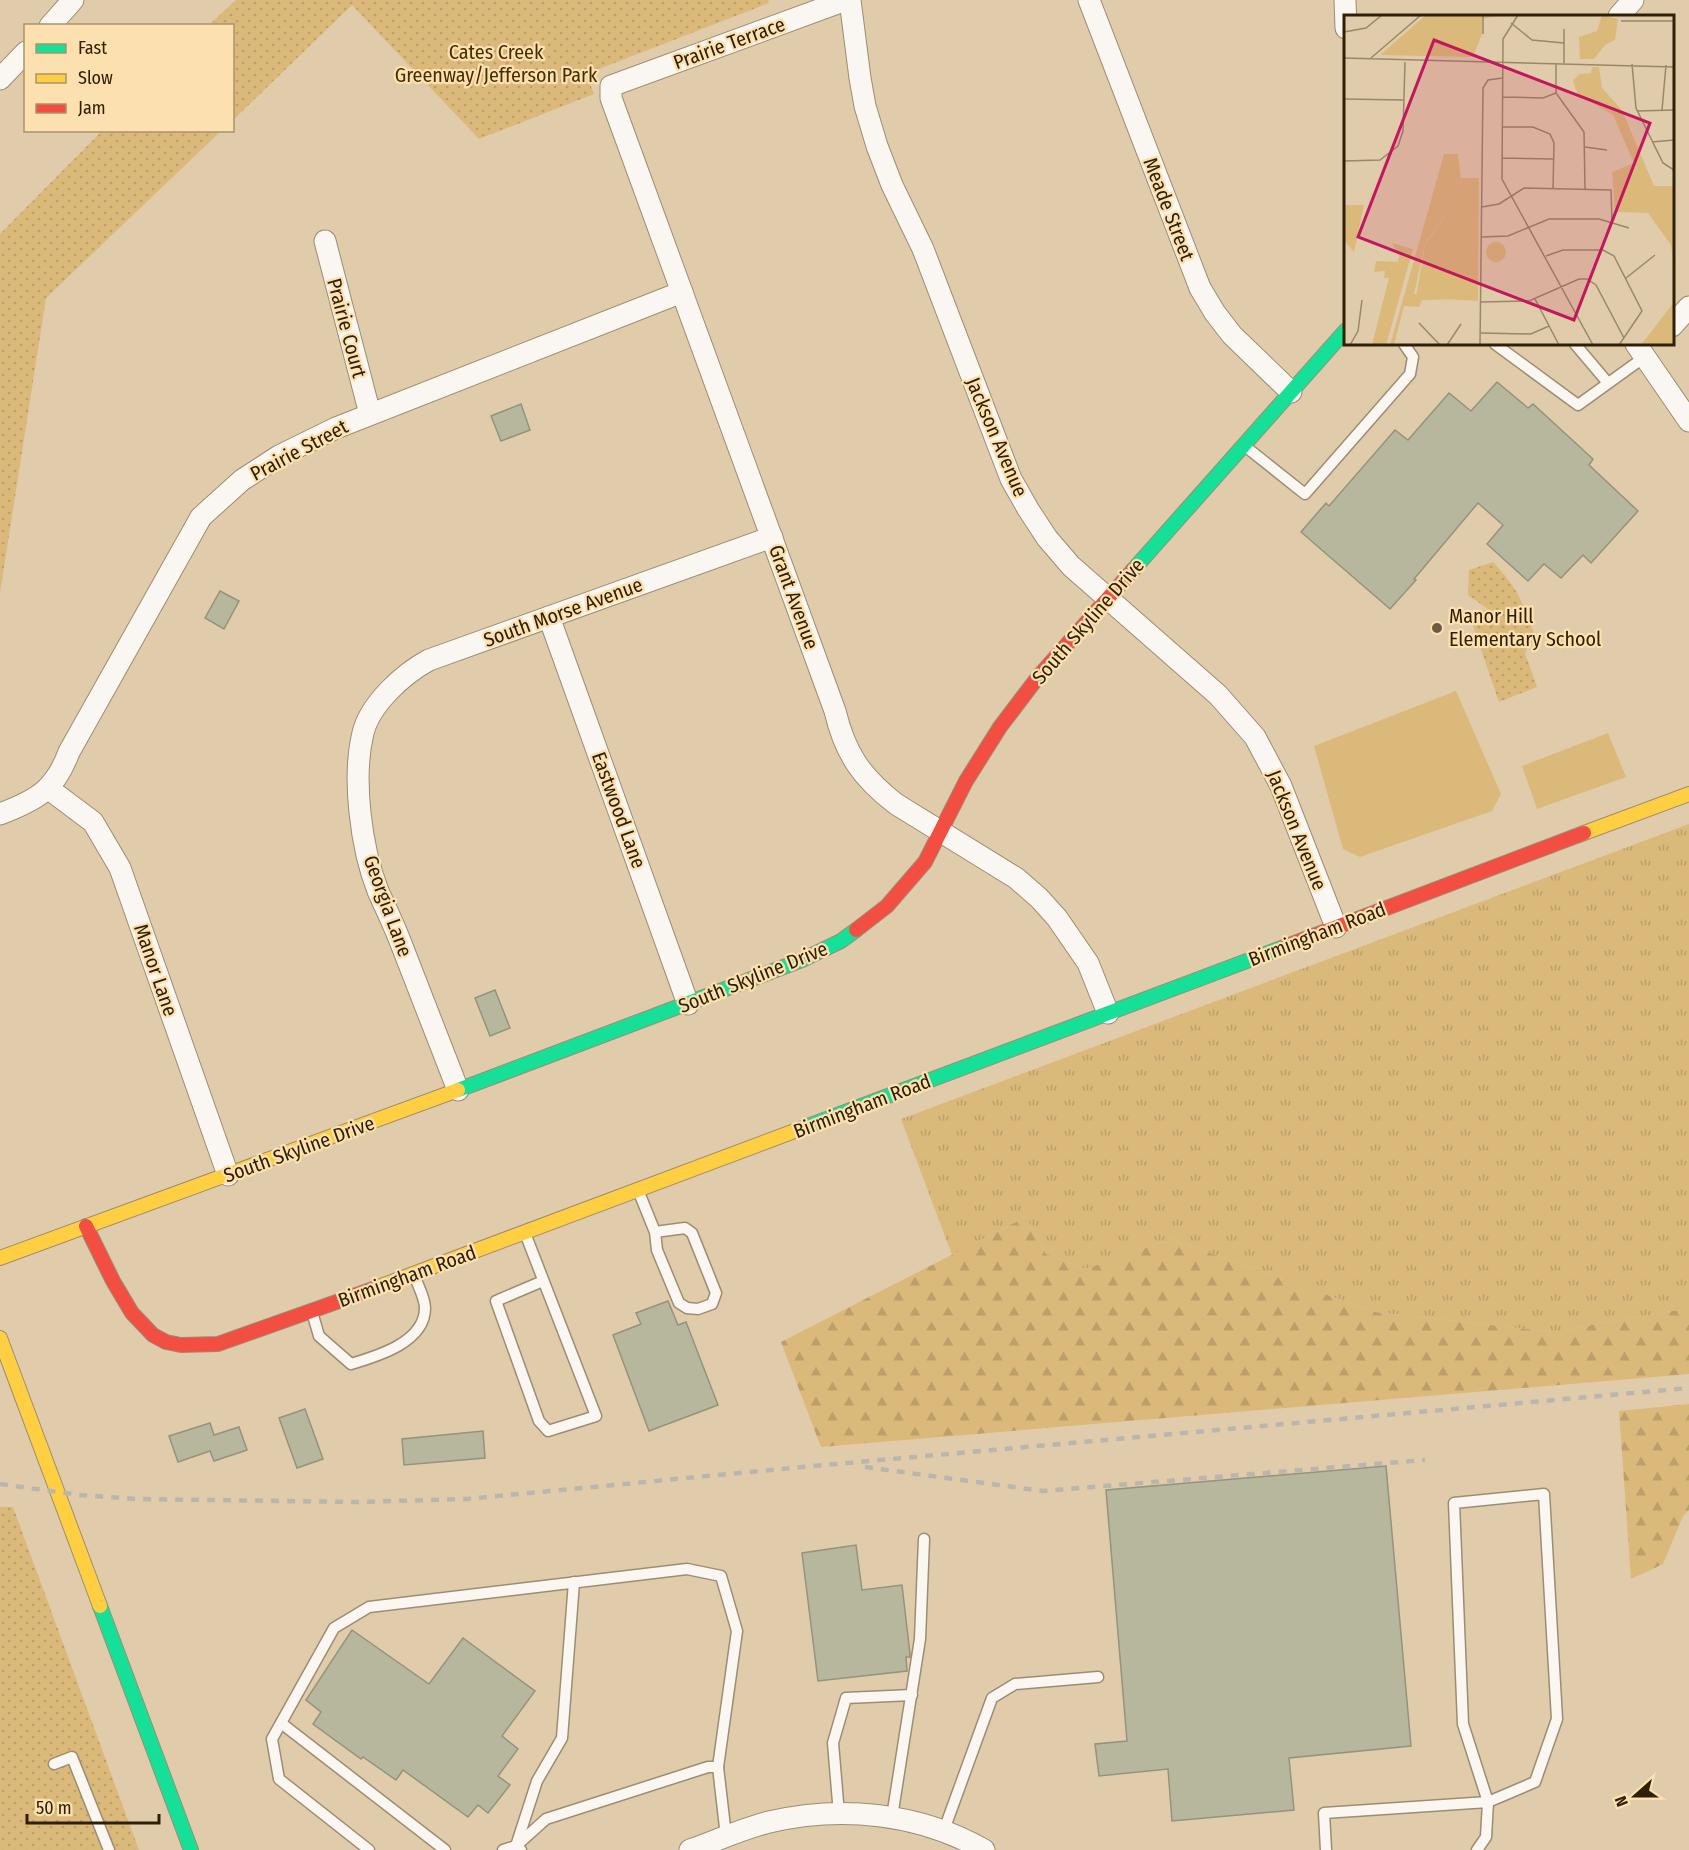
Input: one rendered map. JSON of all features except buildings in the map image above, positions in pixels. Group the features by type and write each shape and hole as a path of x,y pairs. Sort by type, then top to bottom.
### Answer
{"main road":[{"name":"South Skyline Drive","path":"0,1258 458,1090 802,960 840,941 865,924 907,885 925,862 966,781 1000,727 1038,676 1344,332"},
{"name":"Birmingham Road","path":"86,1226 131,1314 146,1331 180,1346 198,1347 219,1344 525,1233 1689,794"},
{"path":"0,1338 191,1850"}],"street":[{"path":"52,24 73,0"},
{"name":"Prairie Terrace","path":"611,86 848,0"},
{"name":"Jackson Avenue","path":"848,0 865,106 877,146 892,185 923,249 1011,479 1047,538 1071,566 1218,695 1255,737 1281,786 1336,927"},
{"name":"Meade Street","path":"1089,0 1200,288 1232,336 1291,392"},
{"path":"1345,0 1346,15"},
{"path":"1620,15 1633,0"},
{"path":"0,80 24,54"},
{"name":"Grant Avenue","path":"611,86 611,98 849,754 862,773 896,804 1016,878 1051,911 1074,940 1088,963 1108,1013"},
{"name":"Prairie Court","path":"325,241 370,414"},
{"name":"Prairie Street","path":"49,789 61,773 69,752 201,517 225,494 260,467 336,428 682,292"},
{"path":"1674,324 1689,307"},
{"path":"1646,348 1689,421"},
{"name":"South Morse Avenue","path":"372,715 381,700 398,682 423,663 772,537"},
{"name":"Eastwood Lane","path":"549,617 688,1004"},
{"name":"Georgia Lane","path":"372,715 363,732 359,764 361,817 368,860 458,1090"},
{"path":"0,814 49,789"},
{"name":"Manor Lane","path":"49,789 93,822 120,868 228,1175"},
{"path":"690,1850 716,1843 768,1822 802,1816 839,1814 892,1817 944,1830 984,1850"}],"lane":[{"path":"1244,445 1305,494 1410,374 1413,357 1405,345"},
{"path":"1496,345 1578,405 1608,383 1646,348"},
{"path":"1576,345 1608,383"},
{"path":"638,1190 655,1232 657,1250 679,1303 687,1308 698,1309 712,1304 716,1293 692,1233 685,1228 655,1232"},
{"path":"525,1233 596,1416 548,1431 539,1421 496,1301 543,1281"},
{"path":"311,1311 319,1336 351,1364 373,1357 407,1341 422,1325 425,1307 414,1274"},
{"path":"1326,1850 1324,1813 1488,1802 1535,1782 1557,1719 1544,1494 1454,1503 1463,1724 1488,1802 1486,1837 1477,1850"},
{"path":"892,1817 920,1639 924,1539"},
{"path":"369,1850 279,1779 272,1739 333,1629 369,1607 687,1569 722,1576 737,1631 717,1767 716,1843"},
{"path":"518,1848 537,1781 562,1738 574,1582"},
{"path":"944,1830 992,1698 1015,1683 1098,1677"},
{"path":"839,1814 833,1743 846,1698 912,1695"},
{"path":"281,1724 445,1850"},
{"path":"54,1764 72,1757 109,1850"},
{"path":"502,1850 518,1848 546,1819 708,1767 717,1767"}],"green space":[{"name":"Cates Creek Greenway/Jefferson Park","path":"236,0 768,0 769,3 586,74 594,94 479,139 352,5 234,119 234,24 210,24"},
{"path":"101,132 220,132 46,298 0,593 0,234"},
{"path":"1493,562 1509,580 1520,598 1536,640 1528,645 1525,653 1537,687 1499,702 1470,617 1488,609 1468,595 1469,570"},
{"path":"1456,691 1501,794 1492,811 1360,857 1343,849 1314,746"},
{"path":"1608,733 1626,777 1537,809 1522,766"},
{"path":"1689,824 1689,1308 1553,1332 1375,1312 1171,1239 1086,1269 1046,1254 1026,1217 952,1255 901,1119"},
{"path":"1026,1217 1046,1254 1086,1269 1171,1239 1375,1312 1553,1332 1689,1308 1689,1374 821,1447 781,1342"},
{"path":"1689,1404 1689,1510 1683,1516 1663,1564 1631,1579 1619,1411"},
{"path":"0,1507 13,1507 139,1850 0,1850"}],"railway":[{"path":"0,1484 80,1495 136,1499 357,1502 467,1499 1689,1388"},
{"path":"865,1467 1043,1491 1425,1460"}],"traffic: fast":[{"path":"1133,570 1344,332"},
{"path":"458,1090 802,960 841,941 856,930"},
{"path":"800,1129 1284,947"},
{"path":"100,1606 191,1850"}],"traffic: slow":[{"path":"1584,833 1689,794"},
{"path":"0,1258 458,1090"},
{"path":"373,1289 800,1129"},
{"path":"0,1338 100,1606"}],"traffic: jam":[{"path":"856,930 887,906 925,862 966,781 1000,727 1038,677 1133,570"},
{"path":"1284,947 1584,833"},
{"path":"86,1226 113,1281 132,1313 153,1335 166,1342 181,1345 218,1344 373,1289"}],"place":[{"name":"Manor Hill Elementary School","path":"1437,628"}]}
